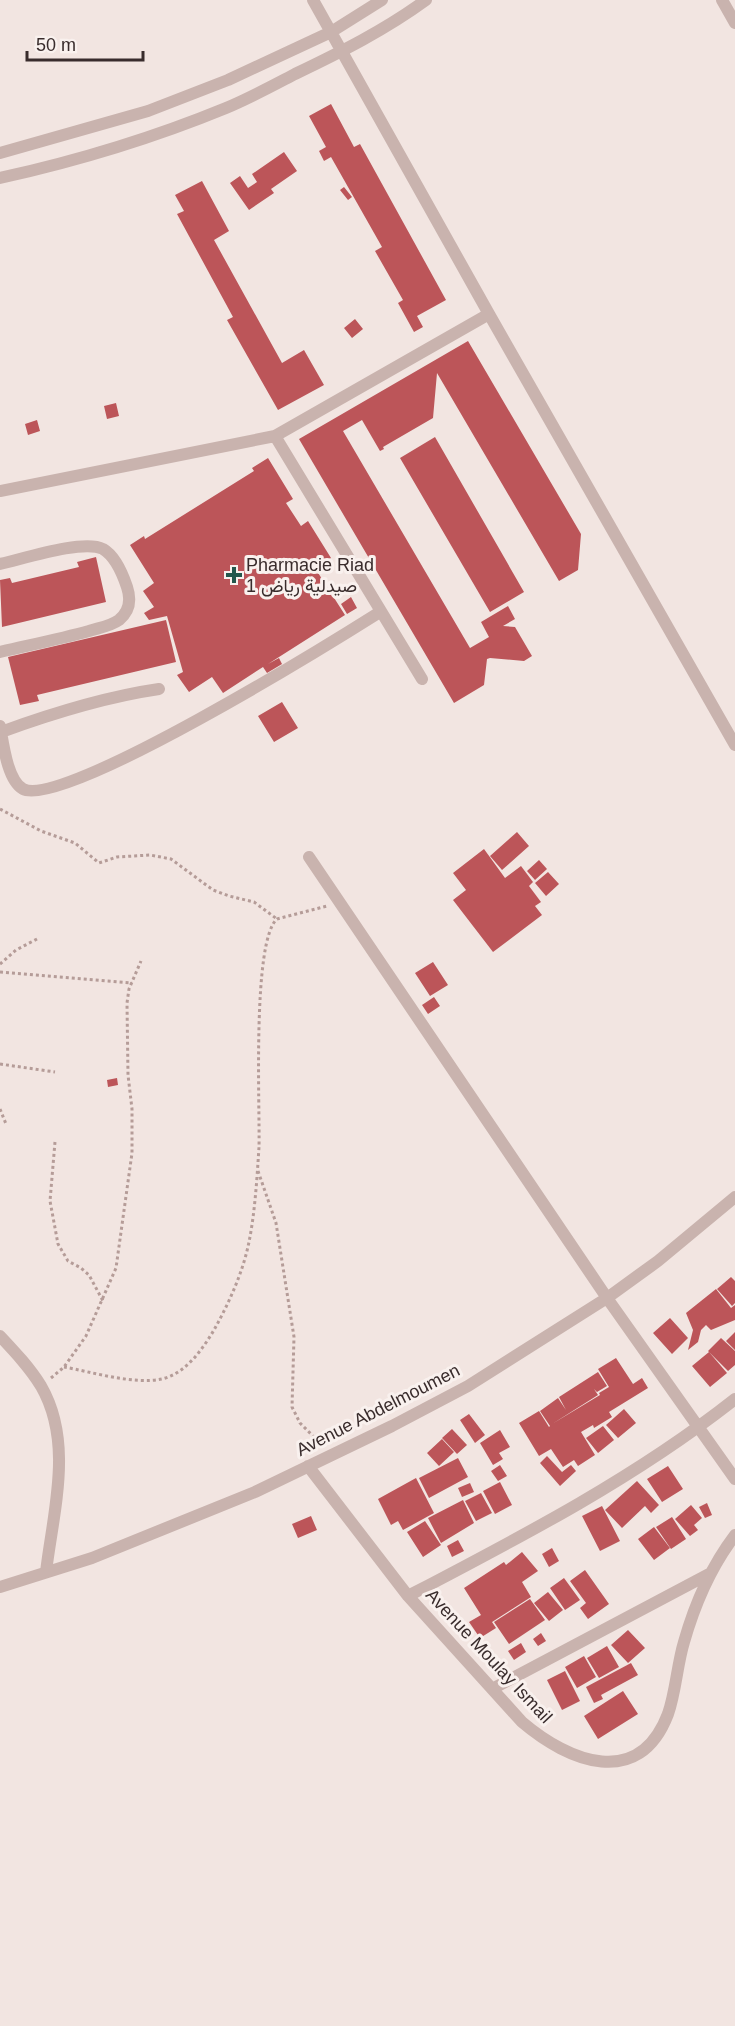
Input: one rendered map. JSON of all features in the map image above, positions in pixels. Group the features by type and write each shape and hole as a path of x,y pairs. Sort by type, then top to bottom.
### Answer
{"street":[{"path":"313,0 735,745"},
{"path":"0,153 148,111 228,80 331,32 382,0"},
{"path":"0,178 53,166 136,141 217,111 341,52 402,17 426,0"},
{"path":"722,0 735,22"},
{"path":"0,491 275,436 489,314"},
{"path":"275,436 422,679"},
{"path":"0,564 75,546 103,549 123,576 130,597 126,610 117,621 73,635 0,652"},
{"path":"159,689 92,702 1,729 8,764 20,788 40,792 69,783 103,768 185,727 287,669 380,612"},
{"path":"309,857 607,1298 735,1479"},
{"name":"Avenue Abdelmoumen","path":"0,1587 92,1558 255,1492 468,1386 607,1298 658,1261 735,1197"},
{"path":"0,1336 41,1387 49,1404 57,1433 59,1464 57,1503 46,1572"},
{"path":"408,1596 555,1518 698,1428 735,1399"},
{"name":"Avenue Moulay Ismail","path":"308,1466 408,1596 522,1722 541,1738 569,1753 592,1761 618,1762 638,1753 654,1738 667,1716 684,1642 709,1574 735,1535"},
{"path":"492,1689 709,1574"}],"path":[{"path":"0,809 41,831 77,845 99,862 117,857 150,855 171,859 213,890 229,897 254,902 277,919"},
{"path":"64,1367 130,1379 160,1379 182,1369 205,1346 219,1321 245,1259 249,1240 257,1169 261,989 266,941 272,924 277,919 341,903"},
{"path":"0,964 16,950 37,939"},
{"path":"41,1387 64,1367 86,1336 116,1268 132,1153 132,1109 128,1075 128,996 141,961"},
{"path":"0,972 132,983"},
{"path":"0,1064 55,1072"},
{"path":"0,1109 6,1124"},
{"path":"55,1142 50,1201 58,1244 68,1261 89,1275 103,1301"},
{"path":"257,1169 276,1223 294,1337 292,1407 300,1423 332,1454"}],"building":[{"path":"331,104 354,147 360,144 446,300 417,316 423,327 414,332 398,303 403,300 375,251 382,247 331,157 324,161 319,151 326,147 309,116"},
{"path":"284,152 297,171 271,189 274,193 249,210 230,183 240,176 248,188 257,182 252,174"},
{"path":"202,181 229,231 214,240 282,363 304,350 324,385 278,410 227,320 233,317 177,214 184,211 175,195"},
{"path":"344,187 352,197 348,200 340,190"},
{"path":"355,319 363,329 352,338 344,328"},
{"path":"468,341 581,534 578,570 559,581 437,373 433,418 383,447 384,449 380,451 362,420 343,431 470,648 489,637 481,622 508,606 515,619 503,626 515,627 532,656 524,661 487,659 484,685 454,703 299,439"},
{"path":"116,403 119,416 107,419 104,406"},
{"path":"37,420 40,431 28,435 25,424"},
{"path":"435,437 524,592 490,612 400,458"},
{"name":"Pharmacie Riad 1 صيدلية رياض","path":"268,458 293,499 286,503 301,526 308,521 331,558 315,568 345,615 268,664 279,658 282,664 267,673 263,667 223,693 212,677 189,692 177,675 183,672 167,616 149,620 144,613 154,607 143,591 154,583 130,545 144,536 145,539 254,471 252,468"},
{"path":"96,557 106,602 2,627 0,580 10,578 12,583 79,567 77,562"},
{"path":"351,597 357,608 347,614 341,604"},
{"path":"166,620 176,662 37,695 39,701 20,705 8,657"},
{"path":"282,702 298,728 274,742 258,716"},
{"path":"517,832 529,846 502,870 490,856"},
{"path":"484,849 505,878 521,866 533,882 529,886 541,902 535,906 542,915 493,952 453,900 466,890 453,873"},
{"path":"539,860 547,869 535,880 527,871"},
{"path":"548,872 559,884 546,896 535,883"},
{"path":"433,962 448,985 430,996 415,973"},
{"path":"434,997 440,1006 428,1014 422,1005"},
{"path":"117,1078 118,1085 108,1087 107,1080"},
{"path":"731,1277 735,1281 735,1303 732,1306 717,1289"},
{"path":"716,1289 731,1308 735,1305 735,1320 711,1330 706,1325 701,1330 698,1342 688,1350 693,1330 686,1313"},
{"path":"670,1318 688,1338 672,1354 653,1333"},
{"path":"735,1332 735,1350 726,1341"},
{"path":"721,1338 735,1351 735,1365 728,1371 708,1351"},
{"path":"709,1352 727,1373 710,1387 692,1366"},
{"path":"616,1358 633,1384 642,1378 648,1388 609,1412 612,1417 594,1428 593,1425 581,1432 595,1455 578,1466 574,1460 563,1467 551,1449 539,1456 519,1423 539,1411 549,1427 540,1411 558,1398 566,1410 559,1397 598,1372 607,1386 597,1392 594,1389 598,1395 552,1424 600,1395 599,1393 609,1387 598,1369"},
{"path":"624,1409 636,1423 618,1438 606,1425"},
{"path":"469,1414 485,1435 475,1443 460,1420"},
{"path":"603,1426 614,1440 598,1453 586,1438"},
{"path":"452,1429 467,1445 457,1454 442,1438"},
{"path":"500,1430 510,1447 499,1453 503,1459 493,1465 480,1443"},
{"path":"442,1439 454,1452 439,1466 427,1453"},
{"path":"547,1456 562,1472 571,1465 576,1471 560,1486 540,1463"},
{"path":"458,1458 468,1477 429,1498 419,1478"},
{"path":"500,1465 507,1476 498,1481 491,1471"},
{"path":"668,1466 683,1489 662,1502 647,1479"},
{"path":"416,1478 434,1513 403,1530 398,1521 391,1525 378,1499"},
{"path":"637,1481 659,1505 651,1513 645,1506 622,1528 605,1510"},
{"path":"500,1482 512,1505 495,1514 483,1491"},
{"path":"470,1483 474,1492 462,1497 458,1488"},
{"path":"481,1493 492,1513 476,1521 465,1501"},
{"path":"463,1500 474,1523 441,1543 428,1518"},
{"path":"707,1503 712,1515 705,1518 699,1507"},
{"path":"691,1505 702,1518 694,1525 698,1530 690,1536 675,1519"},
{"path":"602,1506 620,1541 600,1551 582,1516"},
{"path":"311,1516 317,1530 298,1538 292,1524"},
{"path":"672,1517 686,1539 671,1549 656,1527"},
{"path":"425,1521 441,1545 423,1557 407,1532"},
{"path":"654,1527 670,1548 654,1560 638,1539"},
{"path":"458,1540 464,1551 452,1557 447,1546"},
{"path":"552,1548 559,1561 549,1567 542,1554"},
{"path":"522,1552 538,1571 522,1582 531,1597 492,1622 496,1628 480,1638 469,1622 481,1615 464,1588 504,1562 506,1565"},
{"path":"585,1570 609,1604 588,1619 580,1608 586,1603 570,1581"},
{"path":"564,1578 580,1600 565,1610 550,1588"},
{"path":"548,1592 563,1610 549,1621 534,1603"},
{"path":"530,1599 545,1620 509,1644 494,1622"},
{"path":"628,1630 645,1648 628,1663 611,1645"},
{"path":"541,1633 546,1641 538,1646 533,1639"},
{"path":"521,1643 526,1652 514,1660 508,1651"},
{"path":"607,1646 619,1667 599,1678 587,1658"},
{"path":"584,1656 596,1677 577,1688 565,1667"},
{"path":"631,1663 638,1675 601,1695 603,1699 594,1703 586,1687"},
{"path":"565,1671 580,1701 562,1710 547,1680"},
{"path":"623,1691 638,1714 598,1739 584,1716"}],"place":[{"name":"Pharmacie Riad 1 صيدلية رياض","path":"234,575"}]}
